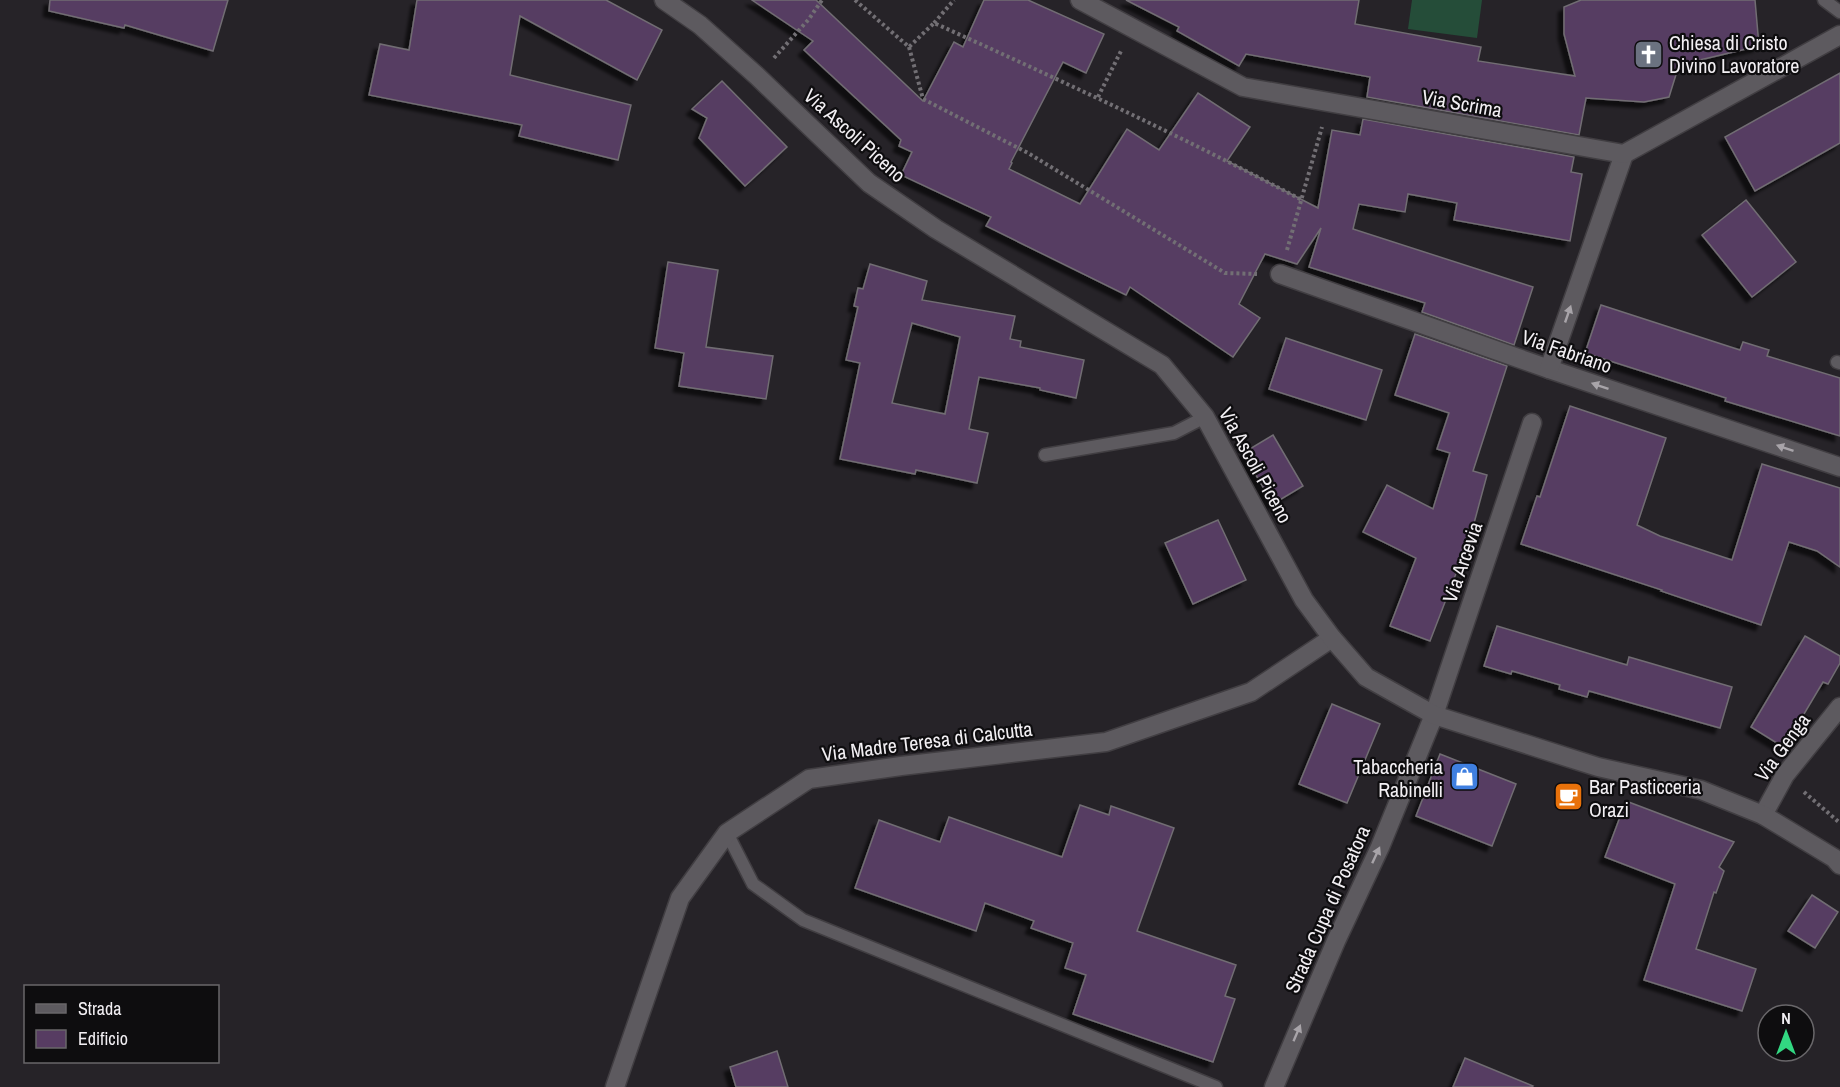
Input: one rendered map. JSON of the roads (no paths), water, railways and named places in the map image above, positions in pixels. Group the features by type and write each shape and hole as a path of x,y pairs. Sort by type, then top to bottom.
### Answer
{"street":[{"name":"Via Ascoli Piceno","path":"664,0 716,39 869,183 936,229 1162,365 1205,417 1304,600 1332,638 1366,677 1434,715 1598,767 1701,790 1763,815 1834,858 1840,865"},
{"name":"Via Scrima","path":"1080,0 1243,87 1624,154"},
{"path":"1549,369 1624,154 1835,37"},
{"name":"Via Fabriano","path":"1280,274 1549,369 1840,467"},
{"name":"Via Arcevia","path":"1434,715 1532,423"},
{"name":"Via Madre Teresa di Calcutta","path":"615,1087 680,898 727,833 808,779 1106,742 1251,692 1332,638"},
{"name":"Via Genga","path":"1763,815 1785,776 1840,707"},
{"name":"Strada Cupa di Posatora","path":"1274,1087 1336,941 1380,847 1434,715"}],"lane":[{"path":"1824,0 1840,12"},
{"path":"1045,455 1174,434 1205,417"},
{"path":"727,833 753,884 803,920 1216,1087"}],"place":[{"name":"Chiesa di Cristo Divino Lavoratore","path":"1648,54"},
{"name":"Tabaccheria Rabinelli","path":"1464,777"},
{"name":"Bar Pasticceria Orazi","path":"1568,797"}]}
